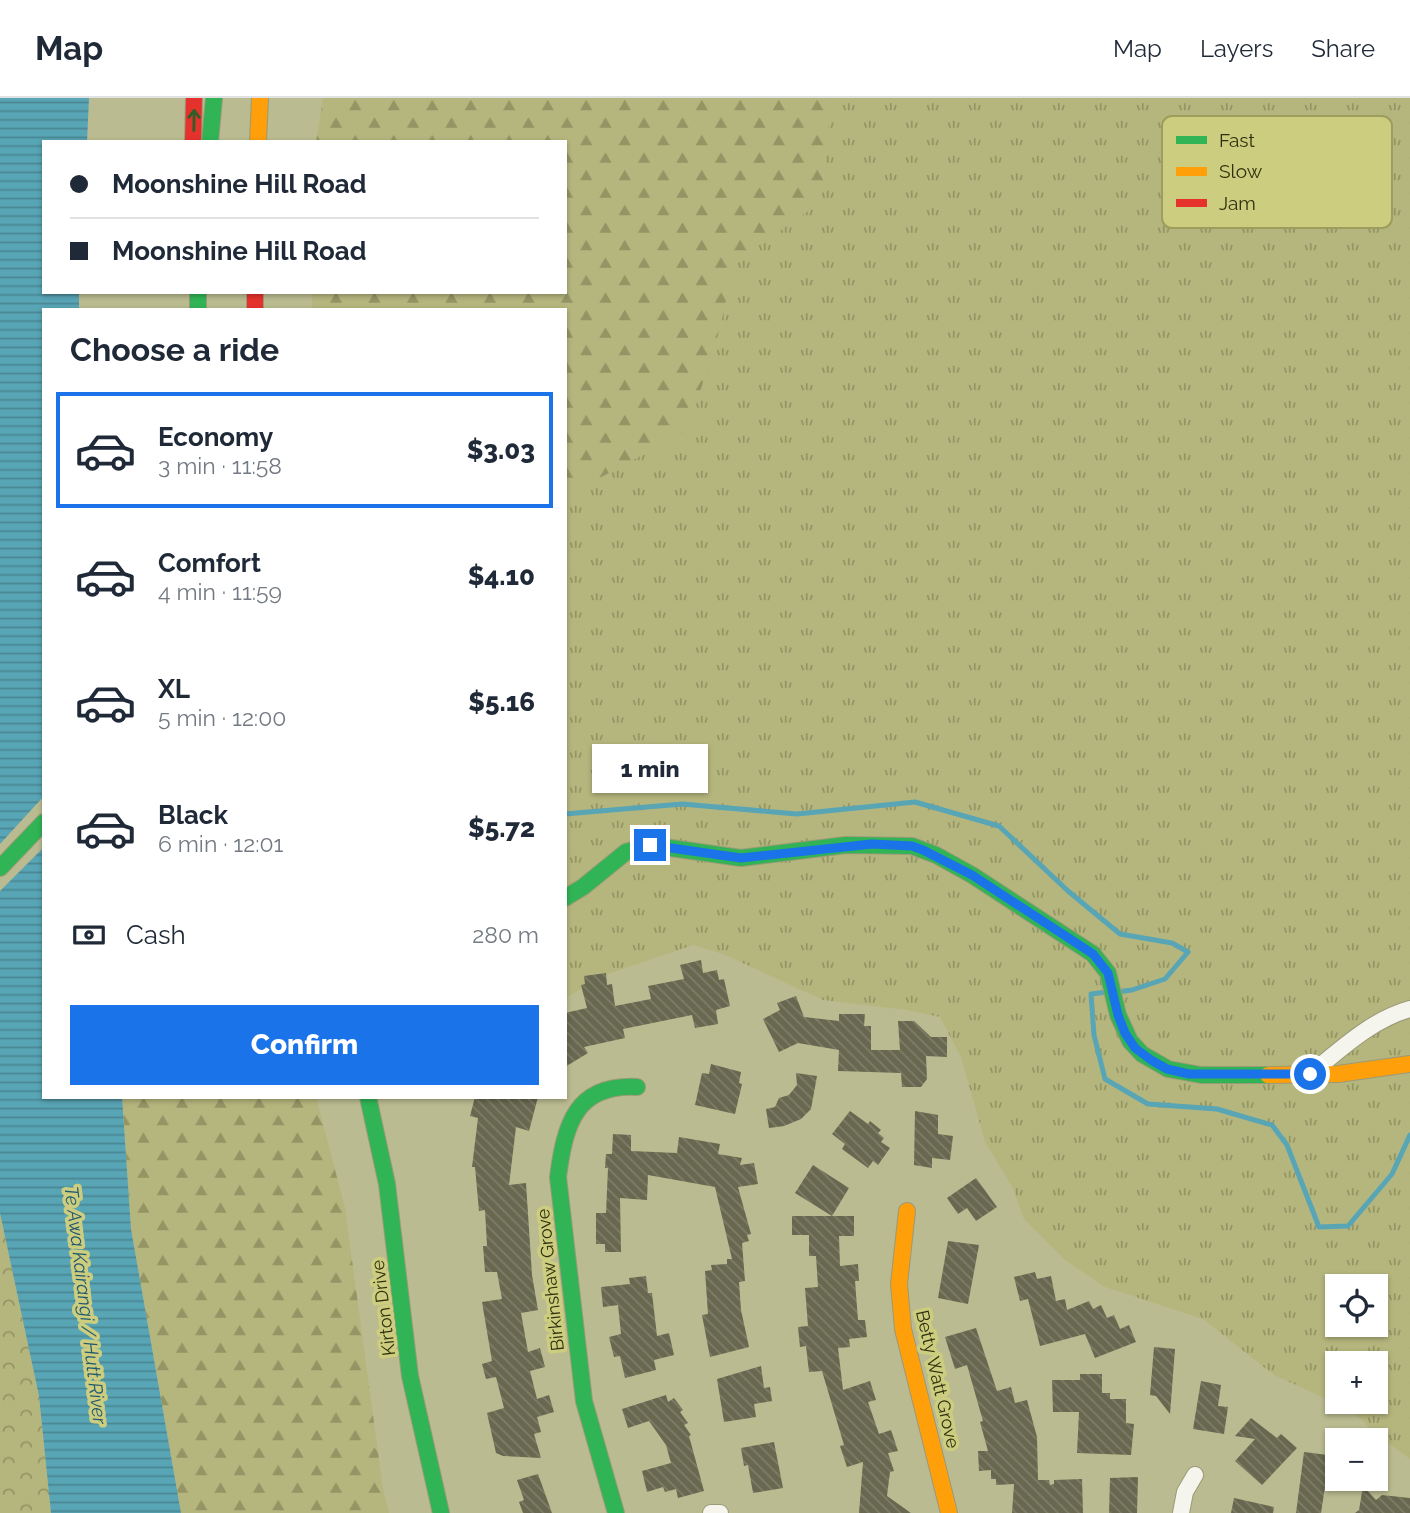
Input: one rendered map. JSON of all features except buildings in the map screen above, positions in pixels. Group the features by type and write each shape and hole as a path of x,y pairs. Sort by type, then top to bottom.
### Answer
{"main road":[{"path":"193,140 194,98"},
{"path":"210,140 215,98"},
{"path":"258,140 260,98"},
{"path":"0,868 42,824"},
{"path":"567,897 626,852 650,845 741,858 846,845 912,846 936,855 972,875 1085,947 1098,959 1110,979 1121,1024 1130,1041 1142,1054 1167,1069 1201,1075 1338,1074 1410,1064"},
{"name":"Birkinshaw Grove","path":"616,1513 584,1401 558,1177 564,1140 575,1111 598,1093 616,1086 637,1087"},
{"name":"Kirton Drive","path":"368,1099 393,1220 403,1332 422,1436 440,1513"},
{"name":"Betty Watt Grove","path":"907,1212 899,1284 903,1329 949,1513"}],"street":[{"path":"1310,1074 1352,1040 1389,1015 1410,1009"},
{"path":"1181,1513 1185,1492 1195,1475"},
{"path":"711,1513 720,1513"}],"green space":[{"path":"323,98 831,98 821,202 735,262 718,335 688,430 574,492 567,493 567,308 312,308 312,294 567,294 567,140 316,140"},
{"path":"831,98 1410,98 1410,1459 1388,1443 1388,1428 1370,1428 1355,1414 1388,1414 1388,1351 1325,1351 1325,1398 1274,1375 1203,1319 1105,1287 1065,1260 1024,1219 1012,1186 985,1142 961,1057 940,1017 907,1010 823,1000 723,954 693,945 608,974 567,997 567,493 574,492 688,429 718,335 735,262 821,201"},
{"path":"122,1099 317,1099 345,1208 383,1489 389,1513 181,1513 131,1229"},
{"path":"0,1213 39,1396 51,1513 0,1513"}],"water":[{"name":"Te Awa Kairangi / Hutt River","path":"0,98 89,98 87,140 42,140 42,294 79,294 79,308 42,308 42,1099 122,1099 131,1229 181,1513 51,1513 39,1396 0,1213"}],"pier":[{"path":"42,798 42,849 0,891 0,844"}],"waterway":[{"path":"567,814 682,804 797,814 915,802 999,826 1068,891 1120,934 1172,943 1188,952 1165,979 1117,992"},
{"path":"1107,992 1091,994 1094,1035 1105,1079 1148,1104 1217,1109 1272,1125 1287,1145 1319,1227 1348,1226 1392,1174 1410,1135"}],"traffic: fast":[{"path":"210,140 214,98"},
{"path":"198,294 198,308"},
{"path":"0,868 42,824"},
{"path":"567,897 626,852 650,845 741,858 846,845 912,846 936,855 972,875 1093,954 1108,973 1118,1015 1130,1041 1142,1054 1168,1069 1201,1075 1268,1075"},
{"path":"616,1513 584,1401 558,1177 565,1141 577,1111 599,1092 637,1087"},
{"path":"368,1099 387,1184 410,1376 441,1513"}],"traffic: slow":[{"path":"258,140 260,98"},
{"path":"1268,1075 1338,1074 1410,1064"},
{"path":"907,1211 899,1284 903,1329 949,1513"}],"traffic: jam":[{"path":"193,140 194,98"},
{"path":"255,294 255,308"}],"route":[{"path":"650,845 727,858 766,856 846,845 912,846 936,855 972,875 1093,954 1108,973 1125,1033 1135,1048 1151,1060 1167,1069 1189,1074 1310,1074"}]}
